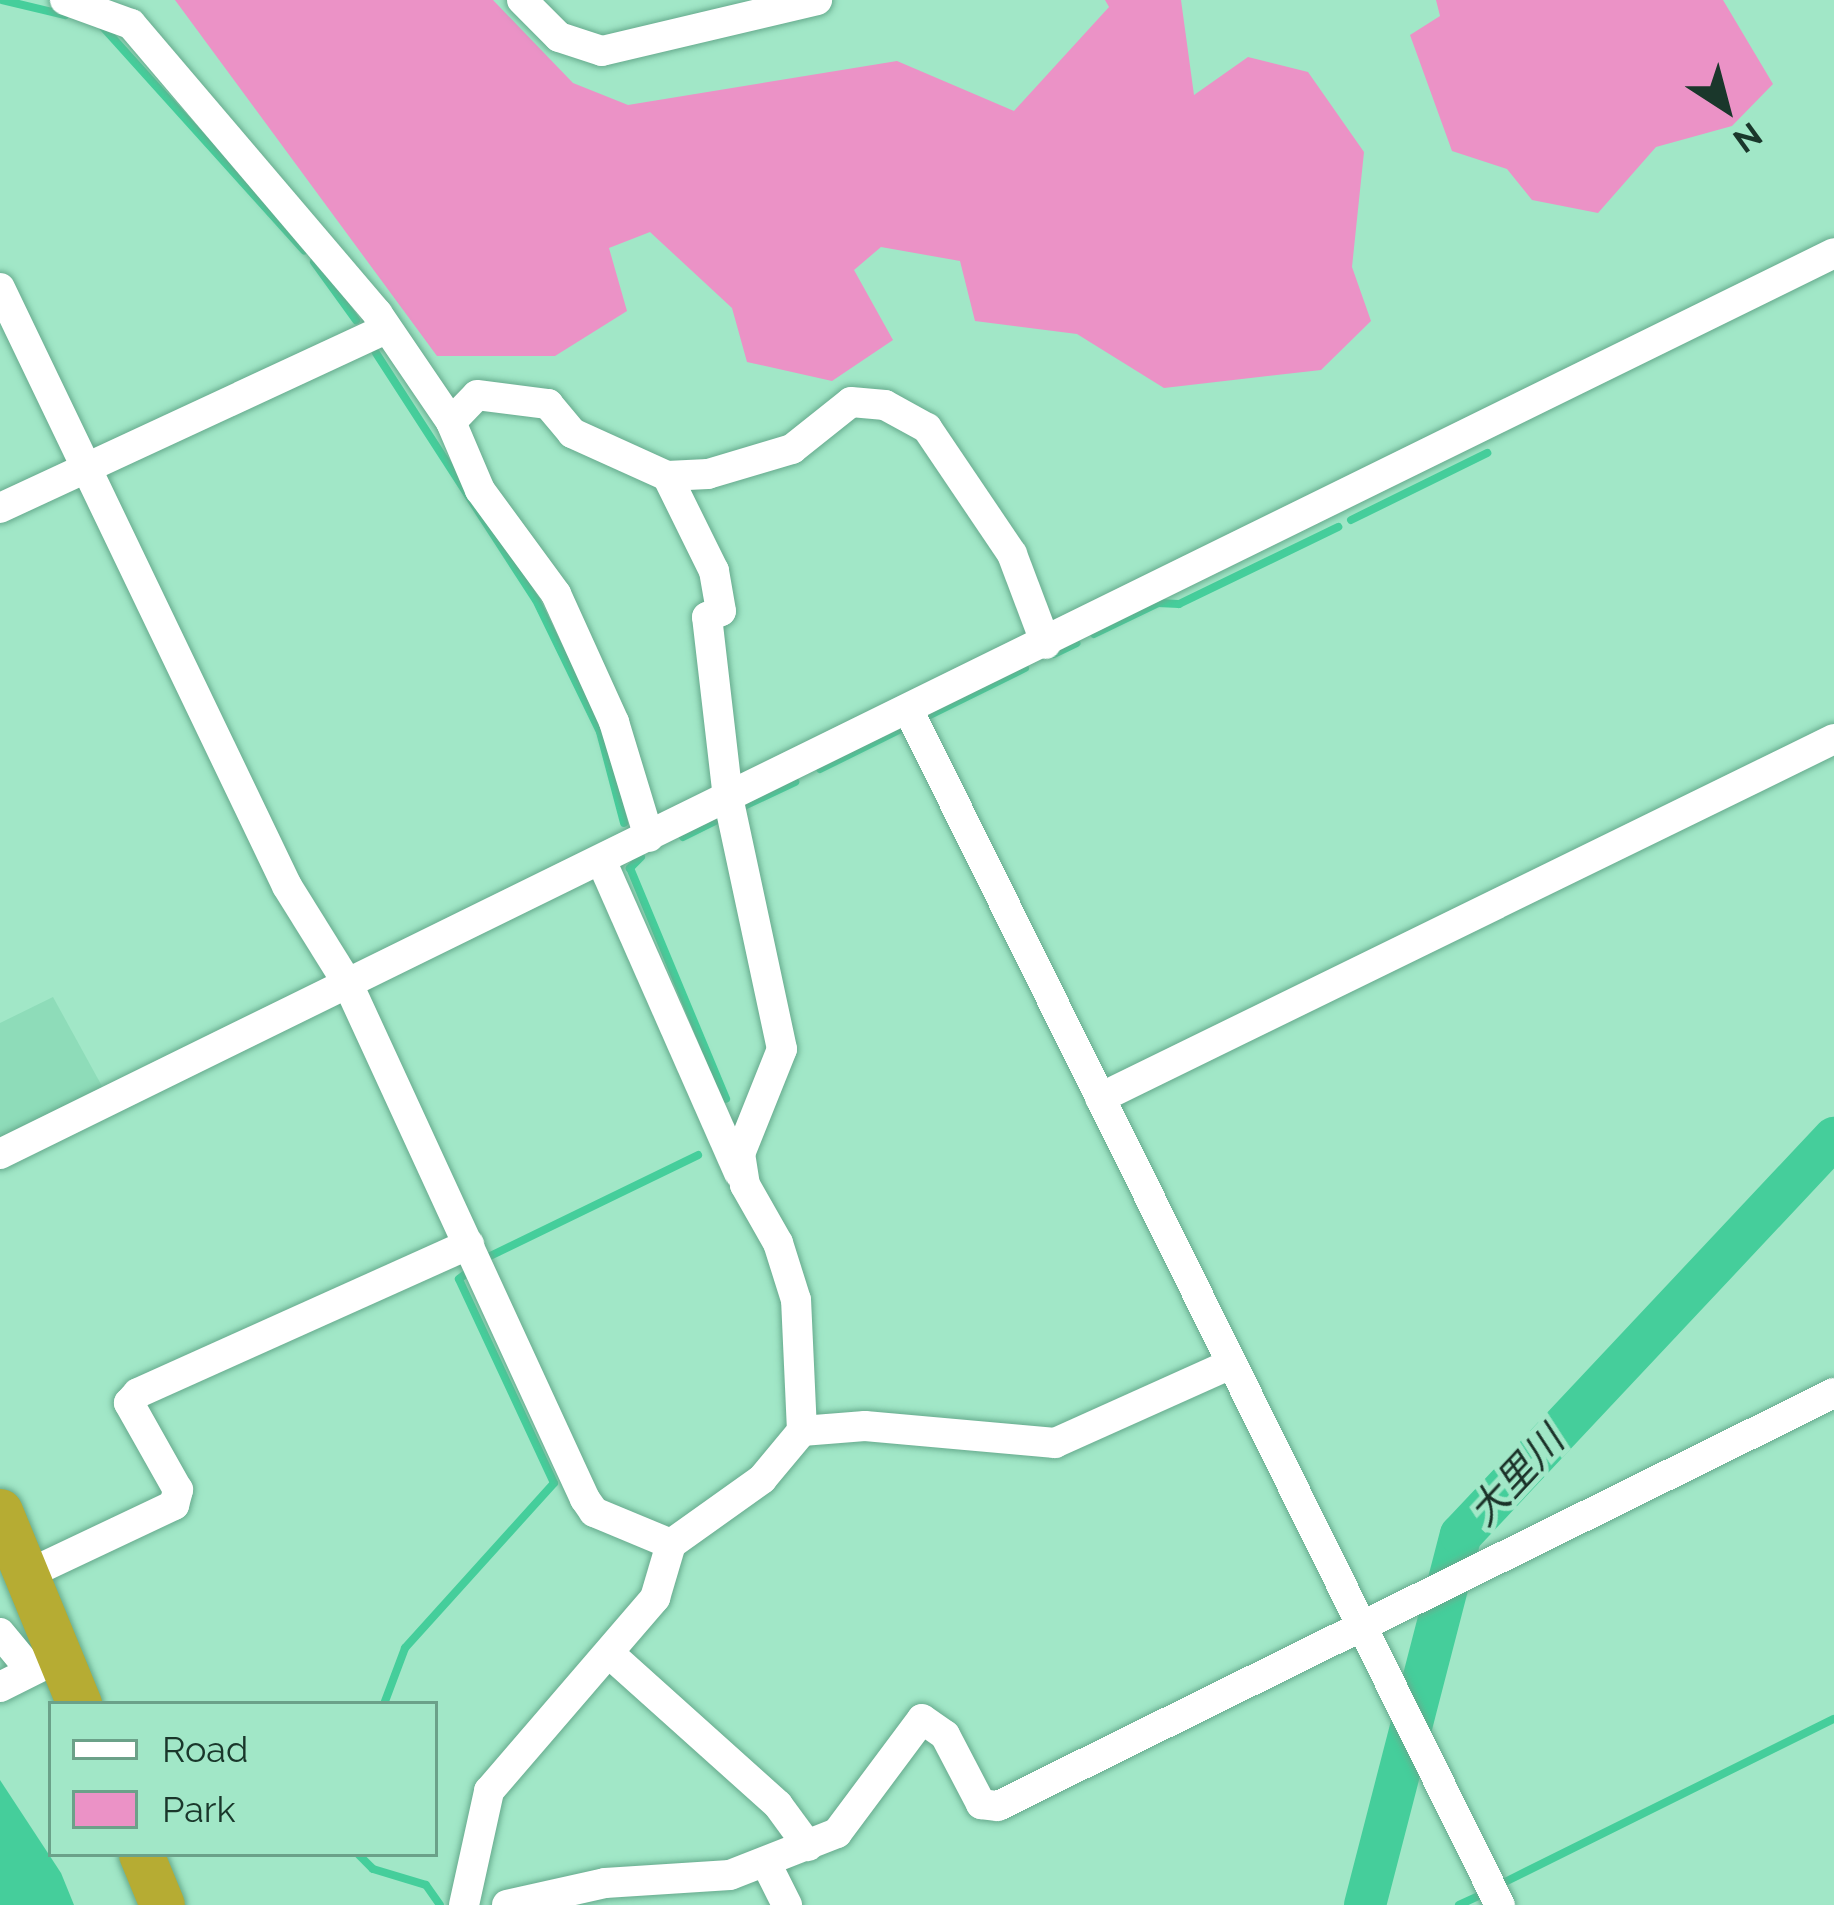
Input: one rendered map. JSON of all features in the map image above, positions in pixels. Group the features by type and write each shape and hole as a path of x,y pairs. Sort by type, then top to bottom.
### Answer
{"highway":[{"path":"0,1511 26,1575 44,1662 76,1701"},
{"path":"142,1857 161,1905"}],"street":[{"path":"65,0 131,24 204,115 320,237 451,422 479,490 556,594 614,722 649,837"},
{"path":"522,0 559,37 602,51 817,0"},
{"path":"0,1154 1834,253"},
{"path":"0,288 287,886 348,984 585,1499 594,1512 670,1544"},
{"path":"0,508 382,329"},
{"path":"451,422 477,395 548,404 572,434 667,476 708,474 792,449 851,402 885,405 927,428 1012,554 1046,644"},
{"path":"667,476 714,571 721,611 707,617 728,799 782,1049 746,1124 745,1185"},
{"path":"908,711 1500,1905"},
{"path":"1100,1098 1834,740"},
{"path":"464,1905 489,1791 611,1655 655,1598 670,1544 762,1479 802,1431 796,1300 778,1243 745,1185 601,860"},
{"path":"26,1575 173,1505 178,1490 130,1403 138,1393 475,1257"},
{"path":"802,1431 865,1426 1054,1443 1231,1364"},
{"path":"507,1905 604,1883 686,1882 766,1863 808,1846 855,1815 903,1736 922,1719 945,1735 981,1804 998,1806 1834,1393"},
{"path":"0,1633 44,1662 0,1687"},
{"path":"611,1655 778,1805 808,1846"},
{"path":"766,1863 787,1905"}],"shaded area":[{"path":"53,997 103,1088 0,1140 0,1023"},
{"path":"0,1780 61,1873 74,1905 0,1905"}],"green space":[{"path":"175,0 493,0 573,83 628,105 897,61 1014,111 1109,7 1105,0 1181,0 1194,95 1248,57 1308,72 1364,152 1352,267 1371,321 1321,370 1164,388 1077,334 975,321 960,261 881,247 854,270 893,340 832,381 747,362 732,308 650,232 609,248 627,311 555,356 437,356"},
{"path":"1436,0 1723,0 1773,84 1732,126 1656,147 1598,213 1532,200 1507,169 1452,151 1410,35 1440,16"}],"waterway":[{"path":"2,0 65,15"},
{"path":"102,26 304,250"},
{"path":"314,262 356,320"},
{"path":"376,353 536,600 600,732 624,823"},
{"path":"1351,520 1487,453"},
{"path":"1094,634 1158,603 1179,604 1338,527"},
{"path":"1054,654 1077,643"},
{"path":"930,715 1025,668"},
{"path":"820,769 899,730"},
{"path":"742,807 795,782"},
{"path":"683,837 719,819"},
{"path":"641,857 630,868 726,1099"},
{"name":"大里川","path":"1365,1905 1461,1535 1834,1138"},
{"path":"484,1259 698,1155"},
{"path":"385,1701 405,1648 554,1483 459,1279 472,1269"},
{"path":"1505,1882 1834,1719"},
{"path":"361,1857 373,1869 426,1885 440,1905"},
{"path":"1459,1905 1480,1895"}]}
